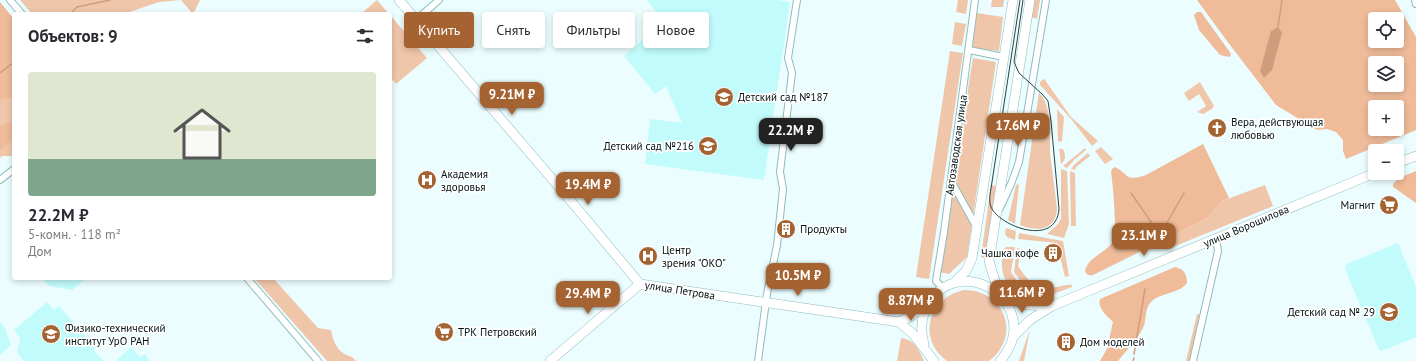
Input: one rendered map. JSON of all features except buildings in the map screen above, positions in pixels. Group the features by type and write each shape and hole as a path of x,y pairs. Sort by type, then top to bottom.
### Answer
{"main road":[{"name":"улица Петрова","path":"398,0 409,12"},
{"path":"934,361 925,347 899,322 915,313 943,288 954,283 966,271 972,258 1013,0"},
{"path":"1000,361 1008,350 1013,337 1014,323 1010,310 1002,297 994,278 989,261 1030,0"},
{"name":"улица Петрова","path":"440,48 640,284 899,322"},
{"path":"1404,160 1416,156"},
{"name":"улица Ворошилова","path":"954,283 967,281 981,283 1002,297 1027,305 1052,306 1368,176"},
{"path":"972,258 989,261"},
{"path":"550,361 640,284"},
{"path":"925,347 921,335 921,323 924,311 930,300"},
{"path":"1013,337 1030,320 1052,306"}],"street":[{"path":"10,0 20,12"},
{"path":"425,12 439,0"},
{"path":"758,361 766,303 777,245 783,189 780,172 792,73 788,58 797,0"},
{"name":"Автозаводская улица","path":"943,288 936,281 975,0"},
{"path":"995,217 1012,184 1019,162 1046,0"},
{"path":"1415,0 1416,4"},
{"path":"969,50 1004,57"},
{"path":"0,180 12,170"},
{"path":"951,180 976,226"},
{"path":"1194,361 1218,251 1216,238"},
{"path":"249,280 318,361"}],"shaded area":[{"path":"20,0 181,0 159,2 130,12 30,12"},
{"path":"181,0 200,0 194,12 191,12"},
{"path":"377,0 387,12 363,12"},
{"path":"647,0 777,0 790,2 764,180 645,164 650,119 682,123 666,86 655,94 624,56 633,48 635,48 635,46 643,39 643,48 709,48 709,12 656,12"},
{"path":"958,0 968,0 966,14 956,12"},
{"path":"992,0 1004,0 1003,7 991,7"},
{"path":"1034,0 1040,0 1037,19 1031,17"},
{"path":"1197,0 1395,0 1402,12 1368,12 1368,48 1404,48 1404,16 1416,37 1416,130 1404,135 1404,100 1368,100 1368,136 1402,136 1382,144 1368,144 1368,150 1346,159 1343,151 1343,140 1336,132 1327,129 1317,130 1276,105"},
{"path":"0,2 12,17 12,97 0,100"},
{"path":"1197,12 1201,12 1231,54 1230,57 1220,55 1199,30 1194,15"},
{"path":"977,13 1003,17 999,51 972,48"},
{"path":"392,17 404,31 404,48 418,48 427,58 396,84 392,79"},
{"path":"955,22 966,24 962,46 952,44"},
{"path":"1278,27 1282,33 1272,70 1264,78 1260,71 1271,31"},
{"path":"950,51 963,53 929,279 916,277"},
{"path":"973,58 996,62 967,257 949,274 939,272"},
{"path":"1043,79 1071,117 1098,141 1092,146 1072,120 1040,85 1040,82"},
{"path":"1200,82 1214,106 1212,109 1203,114 1197,112 1206,106 1199,94 1189,101 1184,93"},
{"path":"1039,92 1045,101 1050,123 1050,153 1057,208 1056,216 1049,225 1044,228 1033,229 1020,225"},
{"path":"12,97 11,120 0,125 0,100"},
{"path":"1057,109 1064,117 1062,141 1058,142"},
{"path":"12,117 12,142 0,151 0,125 11,120"},
{"path":"12,142 12,156 2,156 0,158 0,151"},
{"path":"1203,144 1229,198 1222,201 1206,219 1093,275 1087,274 1085,271 1089,262 1109,247 1114,238 1115,220 1112,169 1115,167 1131,178 1139,177 1146,175"},
{"path":"1101,147 1113,159 1105,164 1095,151"},
{"path":"1085,148 1086,150 1067,168 1063,166"},
{"path":"1059,149 1063,149 1065,155 1065,159 1061,164"},
{"path":"1088,153 1090,156 1076,167 1075,170 1071,169 1075,164"},
{"path":"1061,169 1067,171 1069,224 1064,238 1047,234 1058,224 1061,218"},
{"path":"1070,171 1075,173 1076,226 1071,226"},
{"path":"1416,171 1416,203 1393,187 1393,184 1397,180 1404,180 1404,176"},
{"path":"1019,184 1015,224 1008,220 1016,185"},
{"path":"991,185 996,186 986,256 984,258 981,257"},
{"path":"1265,185 1273,206 1168,249 1158,246 1160,242 1206,219 1222,201"},
{"path":"1006,228 1016,231 1015,240 1007,237 1005,234"},
{"path":"1019,233 1063,241 1069,276 1065,277 1057,243 1018,239"},
{"name":"Детский сад № 29","path":"1398,243 1416,287 1416,337 1382,351 1379,350 1345,269 1347,264"},
{"path":"1006,247 1015,247 1011,272 1024,291 1047,299 1038,300 1022,296 1009,286 1002,270 1002,253"},
{"name":"Центр зрения \"ОКО\"","path":"651,248 655,252 651,263 642,257 642,255"},
{"path":"1017,248 1021,249 1018,266 1028,280 1036,286 1047,289 1067,285 1072,285 1072,287 1050,295 1026,289 1014,272"},
{"path":"1175,267 1184,272 1187,283 1184,287 1160,296 1151,302 1147,308 1144,325 1141,332 1118,361 1100,361 1107,349 1113,322 1101,309 1099,302 1100,299"},
{"path":"44,280 84,280 72,290 49,286"},
{"path":"256,280 275,280 318,328 331,330 338,348 356,361 327,361"},
{"path":"908,289 931,293 912,310 902,313"},
{"path":"964,290 978,292 990,298 999,306 1004,316 1006,328 1005,339 999,351 989,361 947,361 937,352 932,342 930,331 931,320 935,310 942,301 952,294"},
{"name":"Физико-технический институт УрО РАН","path":"47,302 54,310 59,306 95,346 94,351 104,361 23,361 17,352 20,338 14,330"},
{"path":"1197,314 1201,315 1190,361 1186,361"},
{"path":"0,322 4,326 11,345 0,355"},
{"path":"1030,329 1024,361 1019,361"},
{"path":"901,338 910,341 916,346 924,361 897,361"},
{"path":"131,347 140,357 145,354 150,361 116,361"}],"waterway":[{"path":"72,12 77,7 110,0"},
{"path":"1278,27 1282,0"},
{"path":"0,73 12,64"},
{"path":"1131,193 1160,235 1184,193"},
{"path":"1134,354 1145,289"}],"tram line":[{"path":"1020,0 990,192 990,201 991,207 996,214 1005,221 1027,230 1038,231 1048,228 1056,221 1059,209 1048,101 1019,73 1014,62 1023,0"}],"place":[{"name":"Детский сад №187","path":"724,97"},
{"name":"Вера, действующая любовью","path":"1217,128"},
{"name":"Детский сад №216","path":"708,146"},
{"name":"Академия здоровья","path":"427,180"},
{"name":"Магнит","path":"1389,205"},
{"name":"Продукты","path":"786,229"},
{"name":"Чашка кофе","path":"1053,253"},
{"name":"Центр зрения \"ОКО\"","path":"648,256"},
{"name":"Детский сад № 29","path":"1389,312"},
{"name":"ТРК Петровский","path":"444,332"},
{"name":"Физико-технический институт УрО РАН","path":"51,334"},
{"name":"Дом моделей","path":"1066,342"}]}
